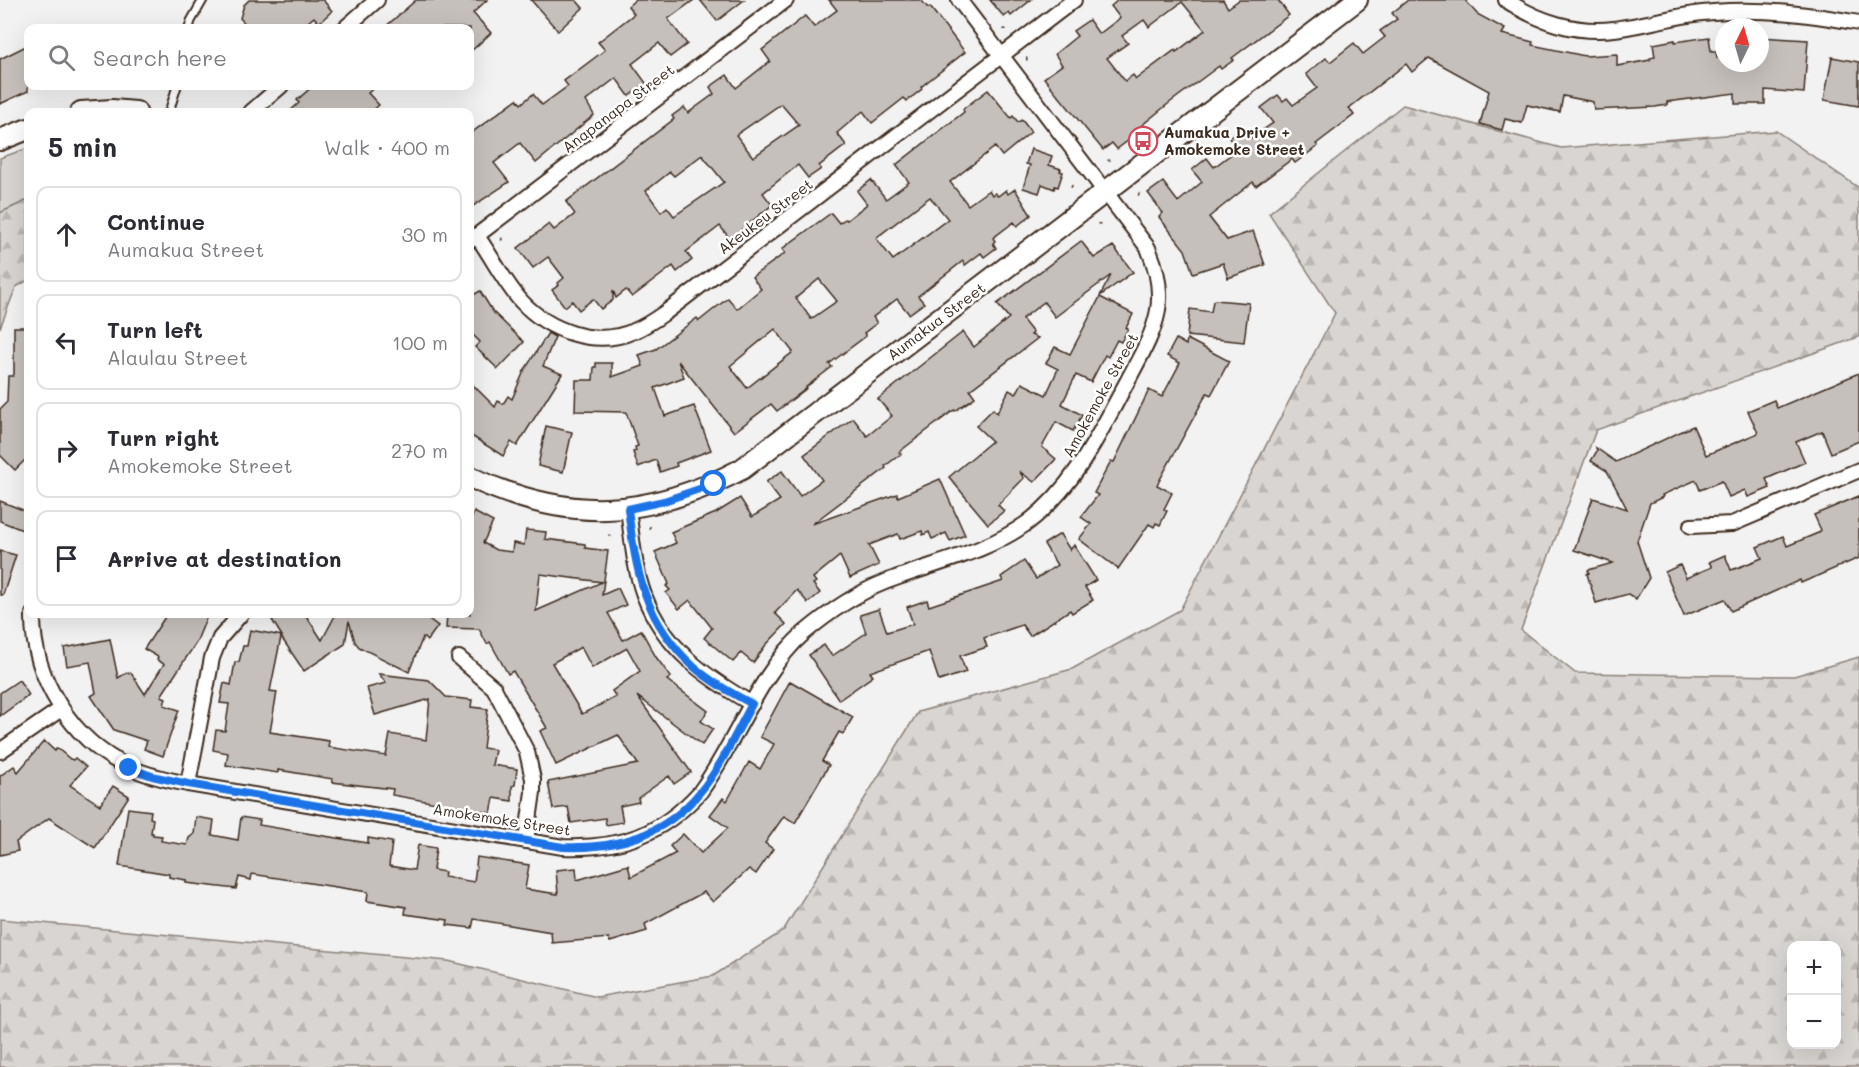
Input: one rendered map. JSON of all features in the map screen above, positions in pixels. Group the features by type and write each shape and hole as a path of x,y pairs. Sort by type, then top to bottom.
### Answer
{"street":[{"path":"350,24 377,0"},
{"name":"Anapanapa Street","path":"474,237 786,0"},
{"name":"Amokemoke Street","path":"33,618 34,638 43,672 61,709 75,727 108,756 129,768 152,776 563,847 589,848 614,845 655,829 689,804 700,792 784,654 802,635 840,605 885,582 960,557 1005,537 1048,505 1070,481 1085,459 1146,347 1156,320 1160,299 1157,275 1148,248 959,0"},
{"name":"Akeukeu Street","path":"474,239 519,299 549,325 581,336 614,336 632,332 666,312 1074,0"},
{"name":"Aumakua Street","path":"474,479 504,492 540,503 576,508 628,509 691,493 742,469 1357,0"},
{"path":"1506,0 1517,8 1548,21 1586,29 1612,29 1744,5 1859,23"},
{"path":"255,108 276,90"},
{"path":"0,140 24,131"},
{"path":"1690,526 1732,524 1859,470"},
{"path":"628,509 635,560 643,594 663,630 694,667 752,704"},
{"path":"188,784 212,658 220,638 238,618"},
{"path":"459,657 494,688 527,752 533,779 533,792 526,841"},
{"path":"0,751 61,709"}],"lane":[{"path":"190,24 203,0"},
{"path":"170,108 176,90"}],"path":[{"path":"1109,156 1109,161"}],"green space":[{"path":"1403,105 1561,148 1776,131 1859,188 1859,337 1596,430 1521,630 1575,673 1794,676 1859,657 1859,1067 0,1067 0,919 448,961 597,997 713,976 783,931 918,712 1072,669 1180,610 1335,313 1269,213"},
{"path":"24,149 24,202 0,213 0,158"},
{"path":"24,202 24,282 16,287 0,328 0,213"}],"building":[{"path":"249,0 323,0 332,11 319,23 314,17 306,24 245,24 240,18 244,5"},
{"path":"416,0 487,0 473,13 491,33 474,48 474,24 389,24"},
{"path":"531,0 576,0 583,8 558,31"},
{"path":"635,0 694,0 668,19 687,44 670,57 659,43 632,64 646,83 629,96 616,78 586,101 594,115 536,163 520,143 494,163 509,182 474,205 474,131 517,99 521,104 533,94 542,105 568,86 564,81 605,50 598,42 634,14 628,6"},
{"path":"700,0 744,0 717,21"},
{"path":"829,0 921,0 928,8 930,7 965,52 907,101 904,98 872,123 863,111 837,133 846,145 819,166 821,169 808,178 798,165 763,193 772,205 730,239 720,226 686,252 692,260 677,272 673,266 632,297 626,290 616,298 613,290 613,300 601,309 593,299 579,310 572,301 565,307 552,290 564,278 548,257 533,268 518,248 549,224 554,230 575,214 566,202 674,119 672,116 684,107 688,113 714,94 710,87 727,75 736,88 770,61 762,50 805,16 814,27 837,10","holes":["781,104 799,125 753,157 736,135","702,155 724,182 674,216 667,207 661,212 646,191 670,172 674,176"]},
{"path":"990,0 1031,0 1011,16 1009,13 1004,17"},
{"path":"1118,0 1223,0 1228,8 1239,0 1278,0 1289,15 1232,58 1234,60 1221,69 1219,66 1168,104 1136,130 1138,133 1117,149 1112,143 1103,150 1044,78 1062,65 1055,54 1077,36 1073,31 1089,20 1099,34 1120,18 1111,6","holes":["1182,2 1205,30 1136,79 1133,75 1125,81 1107,58 1128,43 1122,36 1144,20 1149,27"]},
{"path":"1408,0 1465,0 1477,14 1505,29 1502,34 1533,42 1532,45 1585,56 1617,54 1617,66 1655,57 1653,44 1709,37 1711,51 1715,51 1715,72 1769,72 1769,38 1808,40 1804,93 1765,90 1765,104 1735,104 1735,93 1667,102 1667,105 1655,107 1594,110 1593,102 1563,96 1560,112 1527,105 1522,123 1505,119 1502,130 1480,124 1489,91 1429,58 1412,72 1406,64 1349,108 1354,115 1316,144 1318,146 1295,163 1292,159 1256,186 1253,182 1209,217 1227,240 1253,231 1265,265 1228,278 1223,263 1193,273 1185,250 1159,217 1163,213 1148,193 1163,182 1178,202 1202,182 1192,170 1207,158 1214,167 1238,149 1229,138 1243,127 1251,138 1273,123 1261,108 1278,95 1283,101 1287,98 1293,105 1317,88 1306,74 1326,58 1330,62 1354,43 1363,54 1385,37 1380,31 1397,19 1392,13"},
{"path":"24,47 24,90 28,91 0,104 0,59"},
{"path":"1832,57 1859,62 1859,106 1824,100"},
{"path":"308,90 371,90 368,93 379,105 376,108 293,108 299,103 297,100"},
{"path":"988,90 1011,118 1013,116 1018,122 1022,120 1031,132 1002,156 995,147 950,182 968,205 989,190 992,195 995,193 998,196 1006,190 1008,194 1015,189 1031,215 1017,226 1014,222 993,238 996,248 984,257 981,253 965,265 963,261 918,296 924,303 909,314 897,299 873,317 877,323 864,333 866,336 829,364 832,367 807,388 777,411 771,404 734,432 678,361 684,377 655,388 665,416 694,406 711,450 676,463 677,466 660,472 656,460 638,467 633,452 638,446 626,412 575,411 576,380 593,380 596,363 612,363 612,377 643,366 639,355 656,349 697,318 699,321 728,298 737,309 761,289 752,277 785,253 782,249 831,213 839,223 847,220 867,204 857,191 871,180 886,199 909,182 896,165 964,112 963,109","holes":["930,197 948,219 893,260 876,238","819,279 837,301 811,319 796,298","775,329 793,352 747,388 730,366"]},
{"path":"1031,149 1052,156 1049,165 1063,172 1058,187 1055,186 1054,189 1042,184 1039,193 1023,188 1030,165 1026,164"},
{"path":"1081,241 1094,258 1113,246 1133,272 1100,296 1111,275 1055,317 1044,302 1022,319 1033,333 1031,335 1038,338 970,390 975,397 899,452 901,454 885,466 886,468 812,524 897,494 898,497 940,479 965,535 950,541 946,533 932,539 929,532 923,535 922,531 900,539 898,534 869,545 879,565 850,578 840,556 813,578 816,582 813,584 820,593 808,603 797,590 775,613 786,624 765,646 753,663 741,653 733,662 704,638 712,628 690,600 679,609 666,593 670,590 666,586 669,584 655,552 676,543 671,532 716,513 740,498 752,517 780,500 766,482 782,471 800,496 822,480 804,455 853,418 867,436 892,416 878,399 963,332 974,347 1009,318 997,304"},
{"path":"480,291 493,312 524,342 498,369 475,347 480,342 474,336 474,295"},
{"path":"1100,297 1133,314 1126,328 1128,329 1121,342 1117,340 1108,357 1105,355 1091,382 1076,375 1062,404 1082,415 1073,431 1056,422 1042,447 1056,459 1034,482 1019,471 1024,478 998,505 1004,511 988,524 949,477 992,441 976,426 993,409 997,413 1009,390 1016,394 1022,383 1046,395 1058,369 1046,363 1055,347 1070,354"},
{"path":"1215,300 1249,303 1244,342 1187,336 1190,309 1211,312"},
{"path":"14,327 24,327 24,461 15,470 0,455 0,409 7,402 8,376 14,374"},
{"path":"548,333 555,337 543,366 562,374 517,446 511,442 503,456 474,438 474,386 495,407 498,401 503,404 508,396 512,399 524,371"},
{"path":"1176,339 1186,345 1187,339 1229,361 1211,395 1207,393 1157,485 1172,493 1164,509 1167,511 1160,525 1156,523 1154,527 1149,524 1118,569 1079,539 1091,524 1081,517 1098,495 1094,493 1111,461 1114,462 1149,390 1162,397 1180,363 1167,356"},
{"path":"1859,373 1859,441 1831,453 1822,431 1796,442 1805,462 1766,479 1770,488 1748,497 1745,490 1729,497 1722,481 1700,490 1696,480 1662,495 1663,497 1650,503 1637,541 1649,578 1636,599 1628,594 1596,603 1587,574 1588,570 1613,563 1574,550 1593,498 1627,509 1607,471 1591,461 1597,451 1596,448 1616,462 1693,426 1706,455 1758,433 1748,411 1774,400 1777,408"},
{"path":"546,426 572,432 563,472 538,466"},
{"path":"1859,496 1859,558 1801,583 1800,580 1731,611 1725,599 1684,616 1665,572 1680,565 1686,578 1712,567 1709,562 1725,555 1731,570 1737,568 1762,558 1757,547 1783,536 1787,546 1818,533 1821,530 1814,515"},
{"path":"0,501 24,510 24,531 0,521"},
{"path":"474,512 493,522 483,543 496,550 512,552 513,543 524,545 526,530 546,532 545,539 585,544 585,548 608,551 602,595 618,588 626,605 608,613 623,640 641,630 656,657 671,677 667,680 708,711 701,721 713,729 702,745 637,696 691,772 674,784 669,776 638,798 639,802 620,806 623,822 606,825 605,818 571,823 568,807 553,809 548,782 638,764 618,735 556,765 540,731 547,728 513,671 508,674 490,642 487,644 479,629 446,628 447,618 474,618","holes":["540,574 602,582 536,611","581,647 592,668 627,648 640,671 612,691 616,697 582,714 552,663"]},
{"path":"1060,534 1070,550 1074,545 1096,580 1085,587 1093,600 1072,613 1070,610 1030,636 1022,625 984,638 987,647 960,656 966,672 939,681 929,651 870,672 873,676 839,700 809,655 824,645 832,656 866,633 860,615 879,609 887,632 913,624 907,607 927,600 929,606 1003,581 1001,577 1024,561 1036,579 1057,565 1044,544"},
{"path":"0,551 16,555 3,595 0,595"},
{"path":"164,618 206,618 196,643 161,696 166,698 164,705 179,710 163,756 144,749 147,741 114,730 91,696 96,693 90,662 67,666 64,648 110,639 118,678 131,673 145,694 164,664 157,660 158,657 144,649"},
{"path":"275,618 308,618 322,640 334,618 427,618 438,626 427,641 423,637 409,672 359,647 355,642 349,621 345,644 304,671 281,637 270,691 277,692 270,732 329,741 328,747 386,756 390,734 426,740 430,699 375,715 367,688 386,683 379,674 429,680 446,697 472,700 471,707 488,709 483,748 495,750 492,765 517,769 515,785 512,786 512,801 494,798 491,813 392,795 393,789 332,782 333,779 278,770 278,773 226,765 228,753 213,750 216,730 225,731 229,704 220,703 224,683 231,685 235,662 239,662 243,646 247,646 250,630 282,636 272,620"},
{"path":"19,680 29,695 0,716 0,693"},
{"path":"790,681 853,717 843,734 839,732 822,761 829,765 795,823 784,816 765,843 773,849 756,874 749,869 713,902 704,892 645,924 647,931 610,942 609,938 552,943 551,932 474,919 472,928 447,925 448,920 405,914 406,907 367,901 368,892 252,874 251,880 239,877 236,889 186,883 186,880 169,877 169,874 119,866 128,808 151,811 150,818 153,819 151,833 162,836 161,841 187,845 189,838 194,834 196,817 214,820 212,835 238,840 241,817 260,820 259,825 312,834 368,843 368,838 392,842 389,866 414,870 418,845 436,848 433,870 445,872 444,877 474,882 477,857 529,865 525,889 558,894 556,870 576,868 577,880 628,865 631,877 676,853 670,846 683,834 701,853 728,828 710,815 723,798 727,801 749,762 760,769 774,744 760,737"},
{"path":"44,741 55,751 57,748 70,759 75,758 86,767 70,785 100,805 113,786 129,796 95,848 49,818 16,842 18,851 0,855 0,776 14,766 18,772"}],"place":[{"name":"Aumakua Drive + Amokemoke Street","path":"1143,141"}],"route":[{"path":"129,768 188,784 563,847 589,848 614,845 655,829 689,804 700,792 710,779 752,704 694,667 663,630 643,594 635,560 628,509 664,501 714,484"}]}
